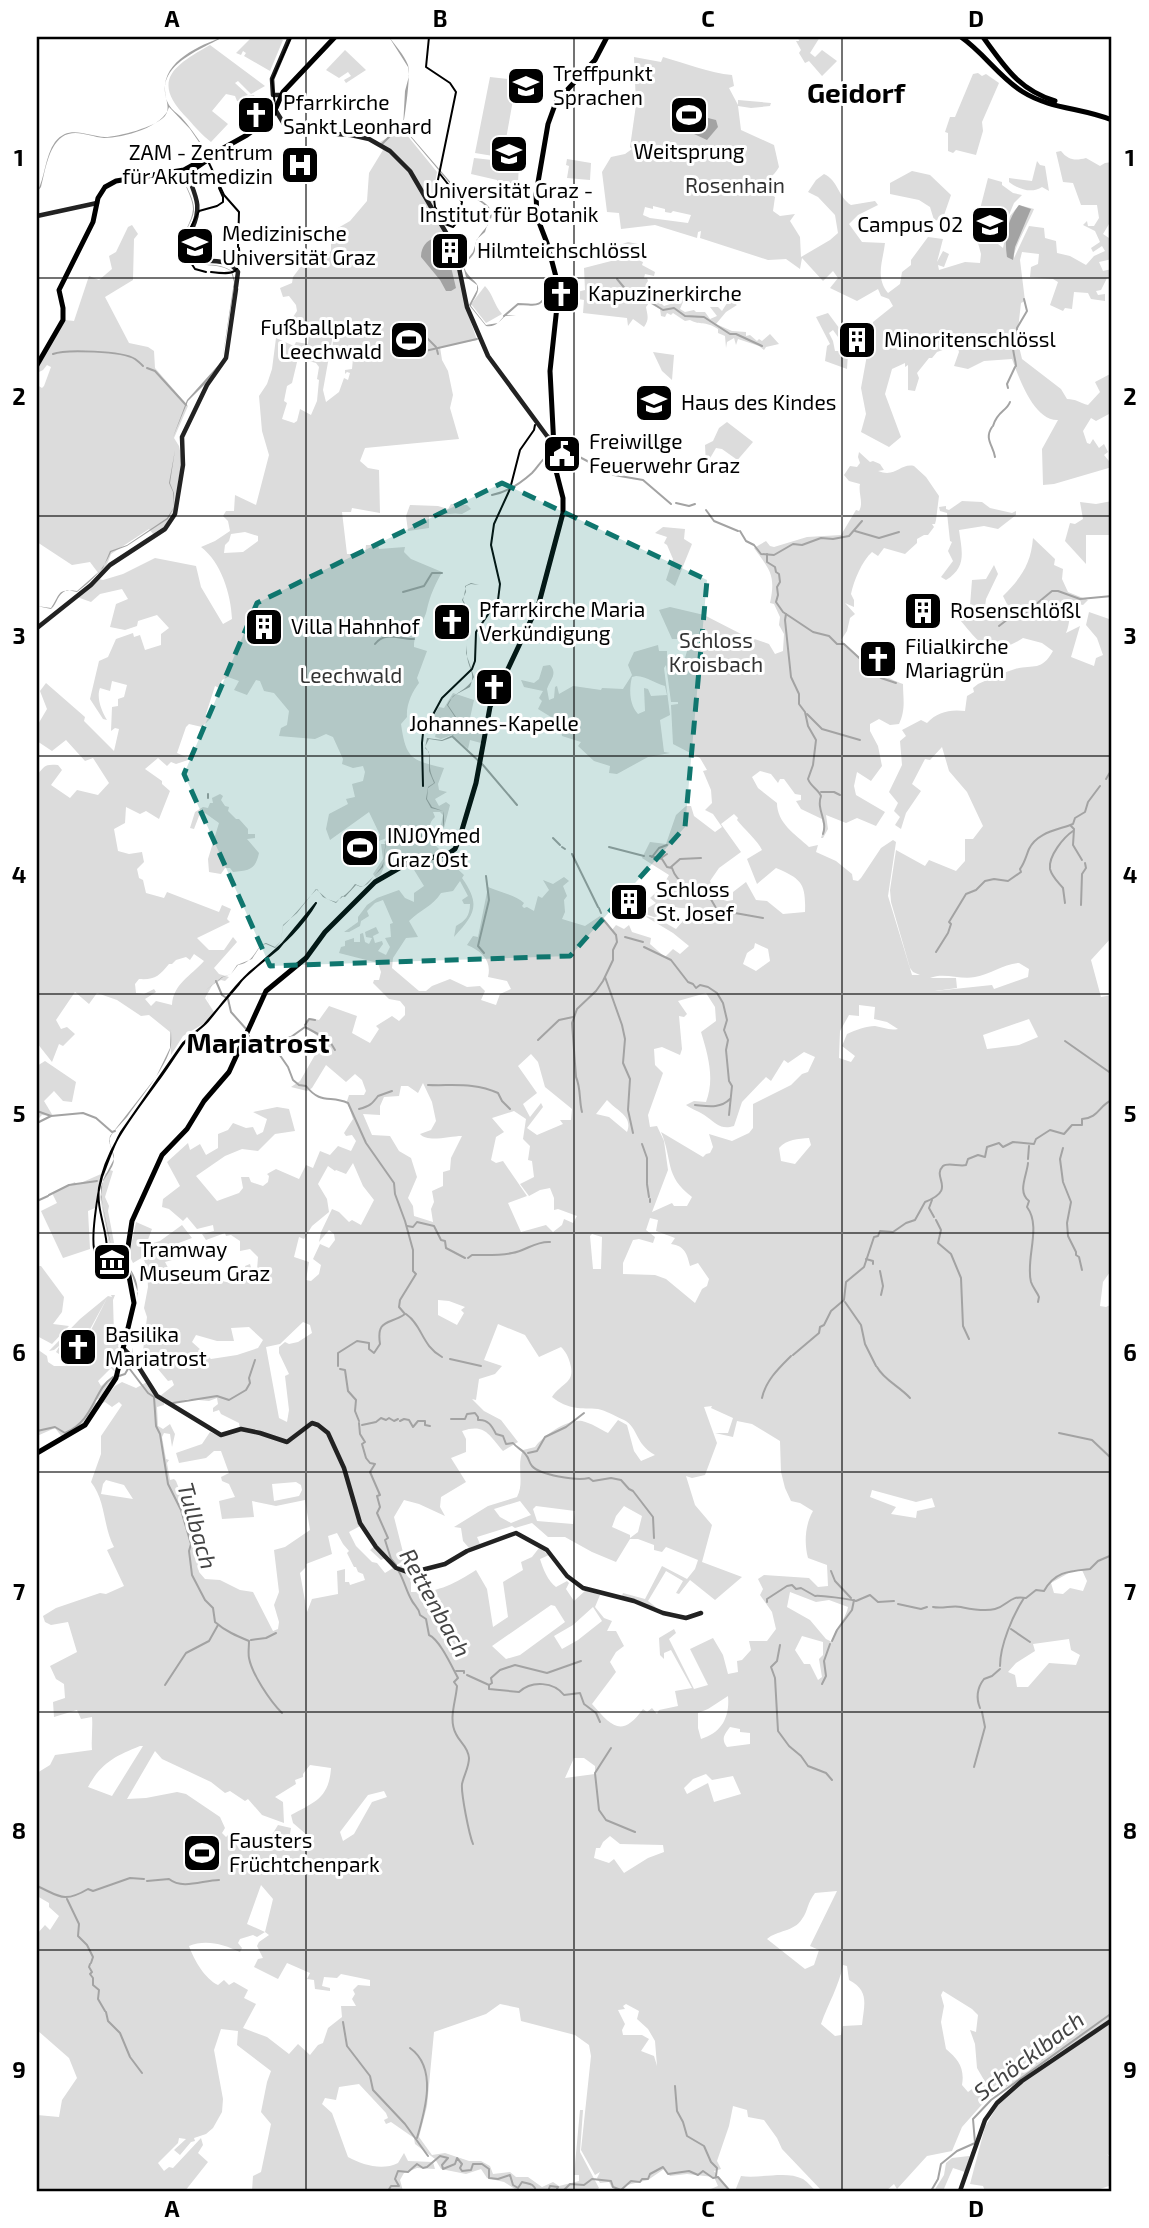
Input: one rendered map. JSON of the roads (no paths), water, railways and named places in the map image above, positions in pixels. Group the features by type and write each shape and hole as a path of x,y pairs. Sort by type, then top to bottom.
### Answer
{"main road":[{"path":"37,365 62,320 63,308 59,290 93,222 96,202 103,189 116,181 185,172 269,120 276,111 281,95 335,37"},
{"path":"37,1453 85,1425 117,1376 134,1300 127,1263 132,1221 162,1155 187,1129 204,1101 225,1077 270,986 306,958 324,933 375,882 408,863 446,855 455,849 476,783 490,707 536,612 559,535 564,505 556,474 550,370 558,281 536,209 537,181 547,132 557,101 595,60 607,37"},
{"path":"961,37 1005,77 1030,95 1050,104 1112,118"},
{"path":"983,37 1021,84"},
{"path":"989,62 995,64 1000,60"},
{"path":"1005,77 1010,75 1029,91 1047,99 1112,118"}],"street":[{"path":"281,95 273,93 272,79 290,37"},
{"path":"276,111 291,131 351,135 369,139 390,151 410,171 448,235 458,258 474,328 490,360 553,441"},
{"path":"37,628 110,565 157,535 171,522 178,502 183,465 182,437 207,385 226,359 237,270 226,262 199,261 192,257 186,245 198,215 198,205 185,172"},
{"path":"37,216 96,202"},
{"path":"124,1349 157,1396 181,1413 222,1435 234,1429 247,1430 287,1442 312,1423 323,1428 344,1468 360,1524 376,1547 398,1569 410,1573 445,1564 467,1551 516,1533 547,1550 567,1576 583,1588 686,1618 701,1613"},
{"path":"960,2191 985,2120 997,2103 1021,2081 1112,2020"}],"waterway":[{"path":"382,144 395,131"},
{"path":"617,279 627,291 642,293 647,300 663,310 674,308 685,316 704,317 730,334 736,334 762,346"},
{"path":"504,316 518,304 539,304 554,283"},
{"path":"1017,333 1027,311 1024,299"},
{"path":"1016,366 1013,346 1017,334"},
{"path":"426,337 436,347"},
{"path":"412,354 477,339"},
{"path":"437,350 438,354"},
{"path":"53,354 81,351 119,354 129,356 143,366"},
{"path":"1008,388 1007,384 1015,367"},
{"path":"147,368 155,371 186,405"},
{"path":"993,426 1010,402"},
{"path":"992,427 989,439 995,457"},
{"path":"558,449 568,451 614,475 643,480 671,504"},
{"path":"492,495 523,480 551,453"},
{"path":"676,503 689,506 695,504"},
{"path":"706,510 714,521 738,531"},
{"path":"740,531 746,541 754,545 761,554 774,555 793,544 802,545 821,538 849,536 862,521"},
{"path":"855,531 879,538 899,532"},
{"path":"767,554 767,562 775,567 779,574 776,602 783,612 813,632 829,636 837,644 844,644 881,678 896,683"},
{"path":"403,592 424,586 432,573 442,573"},
{"path":"999,626 1008,619 1023,615 1052,591 1080,599 1112,596"},
{"path":"786,614 791,677 799,694 799,704 816,740 808,779 821,796 823,834"},
{"path":"375,644 383,637 414,639"},
{"path":"807,714 822,729 860,740"},
{"path":"453,737 483,765 517,805"},
{"path":"1106,779 1112,769"},
{"path":"936,952 948,933 951,924 949,922 966,894 976,890 985,881 1008,881 1021,872 1033,843 1048,832 1073,824 1075,818 1085,812 1088,802 1100,786"},
{"path":"821,792 840,795"},
{"path":"1071,826 1074,829 1073,845 1082,860"},
{"path":"1065,903 1063,888 1052,874 1050,864 1057,847 1073,831"},
{"path":"553,838 560,845"},
{"path":"652,857 659,848 667,845"},
{"path":"609,847 644,856"},
{"path":"572,854 598,907"},
{"path":"661,858 667,854"},
{"path":"650,856 662,859 682,883 709,896 716,908 728,915 735,913 763,918"},
{"path":"671,867 680,859 701,858"},
{"path":"1081,905 1085,863"},
{"path":"484,953 478,946 489,900 486,876"},
{"path":"599,908 601,913"},
{"path":"602,918 616,935"},
{"path":"582,1112 572,1023 577,1009 603,981 613,960 616,935"},
{"path":"625,937 643,942"},
{"path":"644,947 671,960 688,982 696,988 700,985 708,987 717,993 723,1003 727,1020 724,1030 728,1040 726,1050 729,1081 732,1086 729,1115"},
{"path":"605,977 625,1039 623,1063 630,1079 628,1110 633,1133"},
{"name":"Rettenbach","path":"216,981 222,995 228,999 231,1012 247,1030"},
{"path":"538,1040 559,1020 573,1017"},
{"path":"305,1025 309,1019 315,1020"},
{"path":"283,1039 305,1027 329,1040 335,1050"},
{"name":"Rettenbach","path":"249,1036 251,1045 277,1051 293,1080 299,1085 306,1086 321,1098 348,1103 366,1143 394,1183 413,1250 413,1271 416,1274 400,1300 399,1307 405,1314 382,1326 380,1344 374,1353 369,1349 369,1343 357,1341 338,1353 338,1366"},
{"path":"1065,1041 1112,1074"},
{"path":"428,1085 480,1087 498,1093 510,1109"},
{"path":"359,1109 366,1107 378,1096 392,1091"},
{"path":"695,1105 718,1106 730,1099"},
{"path":"793,1355 819,1333 831,1311 844,1300 846,1282 864,1267 874,1237 878,1236 880,1231 893,1232 915,1220 925,1202 940,1193 940,1170 943,1166 966,1165 968,1159 978,1155 985,1157 987,1147 999,1143 1003,1147 1013,1142 1034,1144 1036,1139 1050,1130 1064,1134 1072,1125 1082,1125 1082,1119 1096,1114 1112,1100"},
{"path":"37,1111 51,1116 83,1113 96,1118 112,1132 115,1131"},
{"path":"37,1123 51,1116"},
{"path":"642,1144 647,1158 647,1183"},
{"path":"1028,1159 1029,1146"},
{"path":"1063,1148 1060,1159 1063,1182 1071,1202 1067,1223 1068,1236 1079,1257 1082,1270"},
{"path":"1028,1163 1023,1188 1029,1201 1027,1207 1033,1224 1030,1273 1031,1282 1039,1297 1038,1302"},
{"path":"49,1195 69,1185 97,1181"},
{"path":"647,1184 649,1197"},
{"path":"37,1201 48,1196"},
{"path":"932,1200 929,1208 934,1217"},
{"path":"936,1220 941,1230 938,1243 951,1254 961,1278 963,1326 969,1339"},
{"path":"407,1226 413,1227 417,1222 434,1226 441,1240 445,1241 446,1248 465,1258"},
{"path":"468,1258 472,1255 512,1253 550,1242"},
{"path":"866,1259 873,1261 873,1264"},
{"path":"880,1271 883,1286 881,1295"},
{"path":"845,1302 861,1325 865,1344 876,1366"},
{"path":"406,1314 416,1324 430,1347 442,1357"},
{"path":"762,1398 770,1380 791,1356"},
{"path":"450,1359 481,1366"},
{"path":"173,1403 217,1396 229,1400 246,1390 255,1360"},
{"path":"119,1376 125,1374 129,1367"},
{"path":"877,1367 910,1398"},
{"name":"Tullbach","path":"129,1368 154,1397 156,1426 160,1434 168,1484 181,1510 191,1544 189,1551 192,1575 205,1600 213,1608 215,1622 249,1641 249,1658 254,1672 267,1695 282,1713"},
{"name":"Rettenbach","path":"340,1369 345,1370 348,1391 356,1400 355,1411 359,1421"},
{"path":"37,1431 55,1427 65,1433 75,1427 88,1413 101,1389 113,1377"},
{"path":"451,1419 465,1419 467,1414 475,1413 478,1420 489,1424 496,1434 503,1436 506,1444 513,1443 525,1453 532,1466 550,1475 589,1478 593,1481 611,1478 621,1480 653,1517 654,1538"},
{"path":"528,1453 537,1451 545,1437 566,1427 584,1413"},
{"path":"362,1425 381,1418 394,1421 398,1419"},
{"path":"400,1421 409,1420 413,1427 418,1421 425,1421 425,1425 430,1426"},
{"name":"Rettenbach","path":"359,1423 360,1434 365,1442 362,1444 366,1458 375,1464 370,1472 380,1495 377,1496 380,1507 377,1513 388,1538 385,1540 391,1559 396,1565"},
{"path":"1059,1433 1092,1440 1112,1459"},
{"path":"933,1607 995,1609 1012,1599 1026,1598 1036,1590 1044,1591 1058,1576 1090,1569 1098,1561 1112,1555"},
{"name":"Rettenbach","path":"398,1570 412,1601 420,1615 426,1619 429,1635 441,1648 458,1678 454,1682 457,1686 453,1722 456,1734 468,1754 469,1761 462,1789 473,1844"},
{"path":"831,1571 835,1581 851,1598"},
{"path":"767,1602 767,1599 792,1585 815,1596 856,1601 870,1595 878,1602 894,1601"},
{"path":"1000,1666 1008,1630 1024,1598"},
{"path":"832,1641 852,1610 854,1600"},
{"path":"898,1604 921,1609 927,1607"},
{"path":"165,1685 186,1653 209,1641 218,1625"},
{"path":"1011,1629 1030,1642"},
{"path":"251,1640 266,1638 276,1633"},
{"path":"822,1684 826,1676 824,1661 830,1644"},
{"path":"780,1645 777,1661 771,1667 775,1678 778,1731 808,1766 826,1773 832,1780"},
{"path":"489,1685 492,1683 491,1678 500,1670 515,1665 547,1673 581,1661"},
{"path":"980,1708 978,1693 982,1682 1000,1669"},
{"path":"456,1671 464,1673"},
{"path":"467,1675 489,1685 489,1689 519,1692 524,1688 543,1684 555,1687 564,1695 580,1693 584,1704 596,1713 600,1722"},
{"path":"974,1767 985,1727 982,1712"},
{"path":"611,1748 595,1773 599,1810 606,1820 635,1832"},
{"path":"37,1886 66,1897 130,1878 144,1879"},
{"path":"147,1881 169,1879 187,1884 219,1880"},
{"path":"67,1899 79,1924 78,1936 93,1957 91,1963"},
{"path":"90,1964 93,1985 99,1990 98,1999 105,2011"},
{"path":"106,2012 108,2021 120,2033 130,2057 142,2073"},
{"name":"Schöcklbach","path":"931,2191 938,2179 941,2164 957,2151 975,2143 973,2119 991,2100 1112,2013"},
{"path":"343,2022 347,2046 370,2076 373,2090 405,2124 428,2156"},
{"path":"410,2048 419,2057 427,2078 426,2103 417,2138"},
{"path":"675,2086 677,2111 687,2136 704,2146 711,2162 717,2168 716,2176"},
{"path":"388,2191 391,2186 399,2186 395,2179 398,2171 408,2172 417,2164 423,2168 427,2167 440,2156 448,2158 442,2165 443,2169 455,2164 457,2158 462,2164 462,2171 471,2170 473,2164 482,2164 489,2169 489,2178 498,2179 510,2175 513,2185 518,2188 522,2182 534,2186 536,2191"},
{"path":"563,2191 570,2184 584,2185 592,2179 611,2181 613,2187 621,2190 631,2181 648,2179 650,2174 663,2167 668,2174 689,2171 698,2175 703,2171 713,2178 718,2177 730,2191"},
{"path":"548,2191 550,2186 558,2187 556,2191"}],"tram line":[{"path":"238,247 239,212 224,195 208,161 276,114 272,80 291,37"},
{"path":"429,37 426,67 450,83 456,92 434,199 435,207 445,224 453,227 458,221 462,202 440,174"},
{"path":"190,229 199,211 223,202 219,188"},
{"path":"189,232 186,246 189,260 195,269 206,272"},
{"path":"211,272 235,271 239,263 239,248"},
{"path":"423,786 423,733 442,698 472,669 475,661 476,632 498,600 500,584 491,545 494,524 510,489 520,450 535,425"},
{"path":"316,903 278,949 250,972 244,978 243,979 241,981 239,984 204,1025 183,1043 121,1132 116,1143 113,1148 102,1177 100,1184 98,1194 96,1205 94,1229 96,1255 102,1256 107,1252 99,1204 99,1196 99,1188 103,1173 108,1159 114,1145 122,1132 139,1106 161,1077 181,1047 185,1042 187,1039 199,1029 202,1027 205,1024 208,1021 213,1015 217,1009 227,998 231,992 241,981 246,976 255,967 275,951 284,942 293,933 316,903"}],"place":[{"name":"Treffpunkt Sprachen","path":"526,86"},
{"name":"Pfarrkirche Sankt Leonhard","path":"256,115"},
{"name":"Weitsprung","path":"689,115"},
{"name":"Universität Graz - Institut für Botanik","path":"509,154"},
{"name":"ZAM - Zentrum für Akutmedizin","path":"300,165"},
{"name":"Campus 02","path":"990,225"},
{"name":"Medizinische Universität Graz","path":"195,246"},
{"name":"Hilmteichschlössl","path":"450,251"},
{"name":"Kapuzinerkirche","path":"561,294"},
{"name":"Fußballplatz Leechwald","path":"409,340"},
{"name":"Minoritenschlössl","path":"857,340"},
{"name":"Haus des Kindes","path":"654,403"},
{"name":"Freiwillge Feuerwehr Graz","path":"562,454"},
{"name":"Rosenschlößl","path":"923,611"},
{"name":"Pfarrkirche Maria Verkündigung","path":"452,622"},
{"name":"Villa Hahnhof","path":"264,627"},
{"name":"Filialkirche Mariagrün","path":"878,659"},
{"name":"Johannes-Kapelle","path":"494,687"},
{"name":"INJOYmed Graz Ost","path":"360,848"},
{"name":"Schloss St. Josef","path":"629,902"},
{"name":"Tramway Museum Graz","path":"112,1262"},
{"name":"Basilika Mariatrost","path":"78,1347"},
{"name":"Fausters Früchtchenpark","path":"202,1853"}],"district":[{"name":"Geidorf","path":"856,93"},
{"name":"Mariatrost","path":"258,1043"}],"park label":[{"name":"Rosenhain","path":"735,186"},
{"name":"Schloss Kroisbach","path":"716,653"},
{"name":"Leechwald","path":"351,676"}]}
